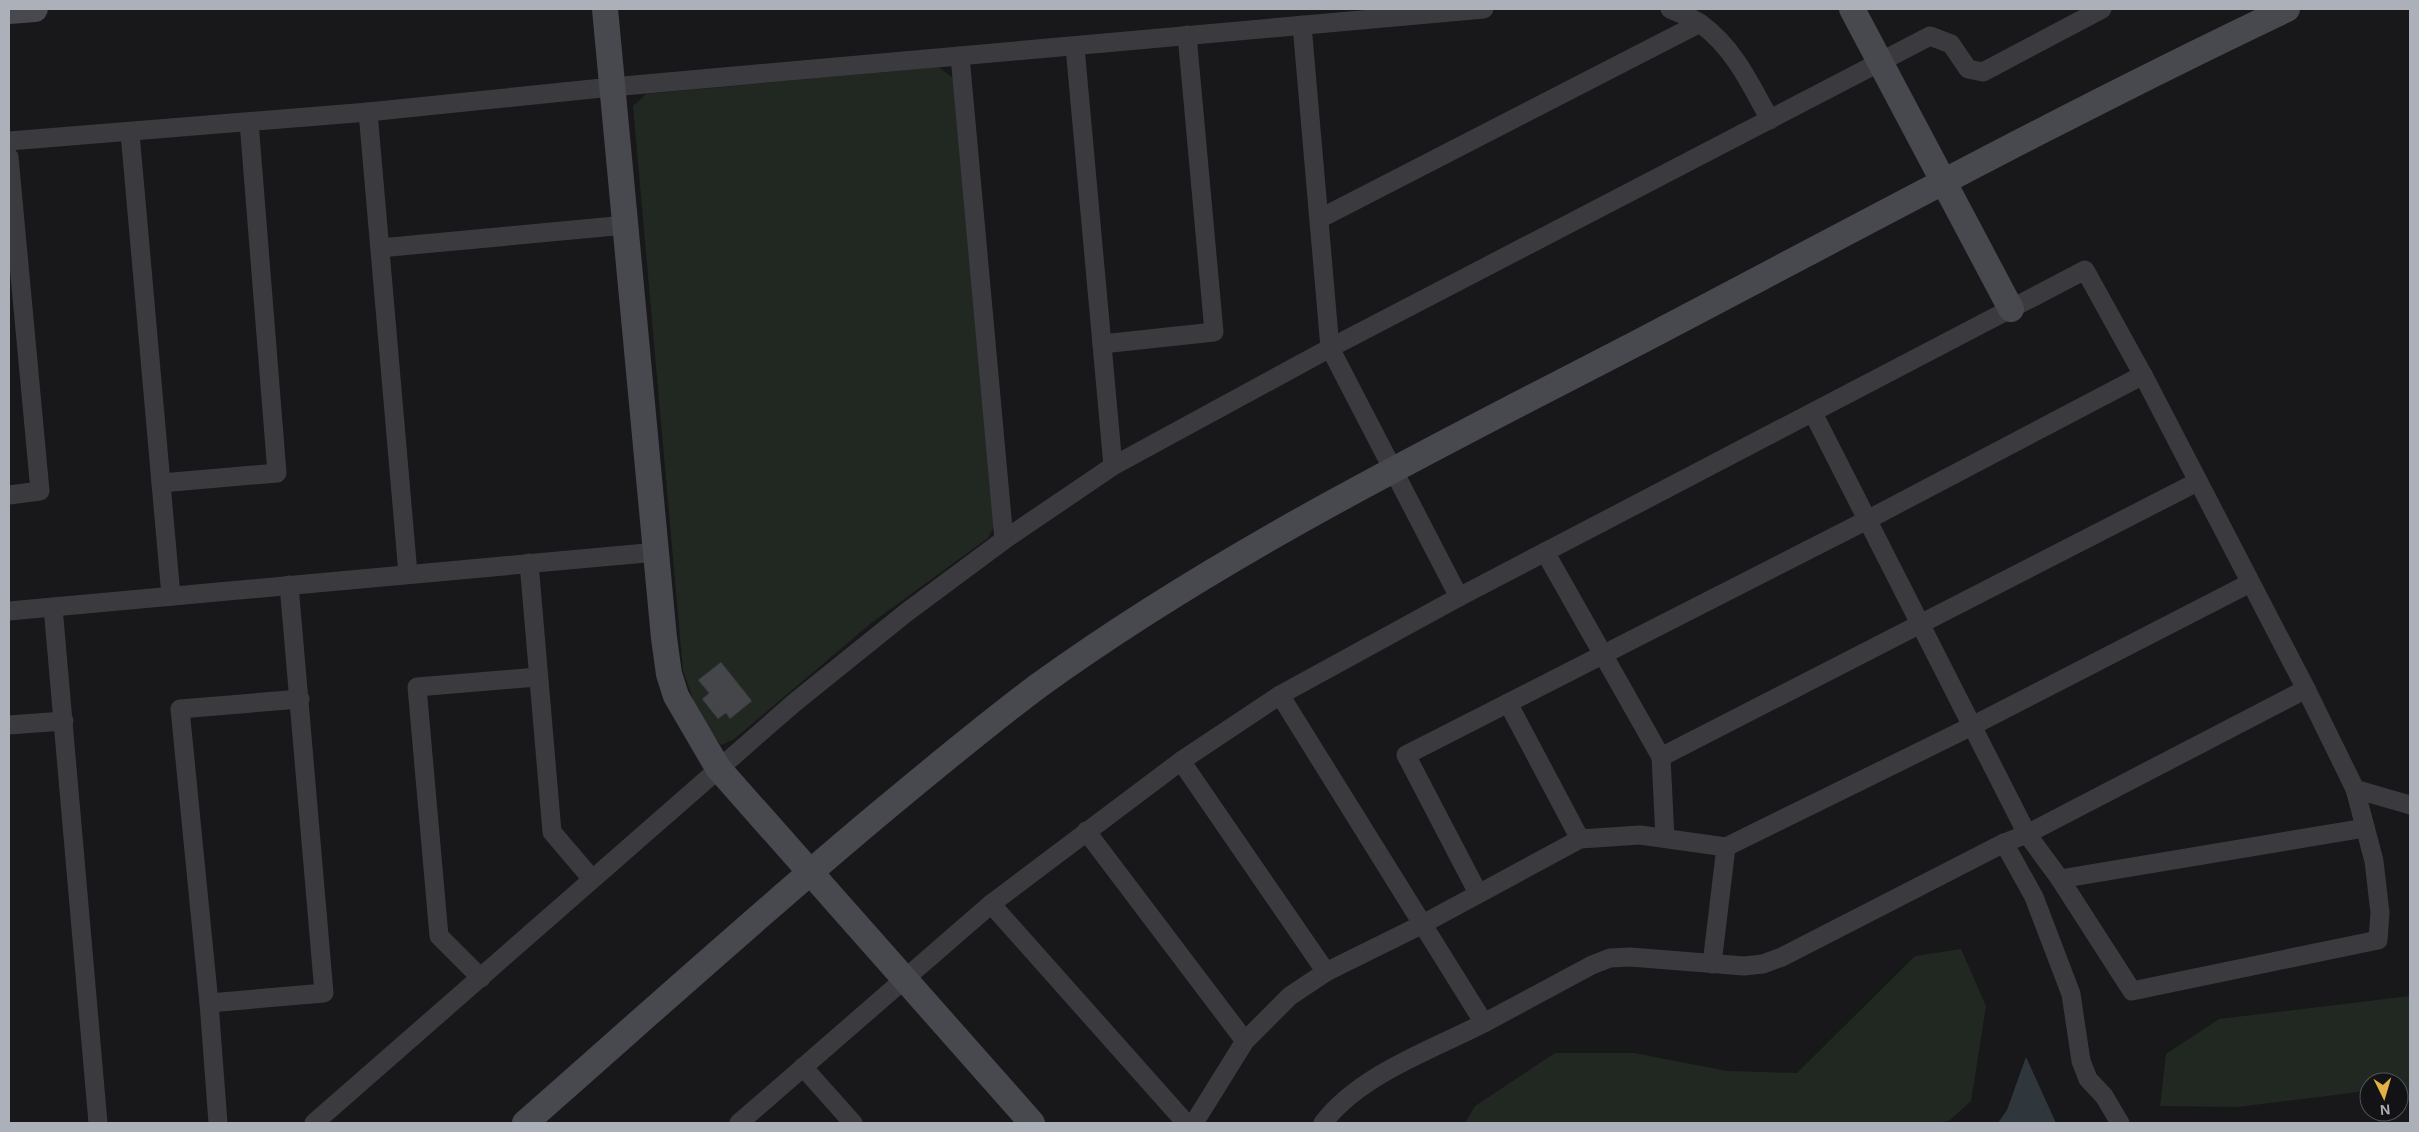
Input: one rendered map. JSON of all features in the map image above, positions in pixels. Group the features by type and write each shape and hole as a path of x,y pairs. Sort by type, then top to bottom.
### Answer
{"street":[{"path":"9,12 36,9"},
{"path":"605,9 669,674 676,696 718,768 1032,1123"},
{"path":"9,141 130,133 368,112 612,87 1484,9"},
{"path":"1670,9 1700,23 1721,41 1742,70 1770,120"},
{"path":"1852,9 2011,309"},
{"path":"314,1123 718,768 907,612 1004,540 1113,466 1330,348 1930,36 1950,44 1968,69 1983,72 2102,9"},
{"path":"525,1123 810,872 966,742 1041,684 1181,589 1256,544 1393,470 1944,182 2287,9"},
{"path":"1321,218 1700,23"},
{"path":"1302,25 1321,218 1330,348 1459,597"},
{"path":"1102,344 1214,332 1187,35"},
{"path":"1075,47 1113,466"},
{"path":"960,56 1004,540"},
{"path":"368,112 408,574"},
{"path":"161,483 278,473 249,122"},
{"path":"130,133 171,596"},
{"path":"9,157 13,251 40,491 9,495"},
{"path":"380,248 626,225"},
{"path":"739,1123 991,904 1181,761 1280,695 1459,597 2085,270 2306,689 2354,789 2374,861 2380,914 2378,940 2132,991 2060,879 2027,834 1813,413"},
{"path":"1478,893 1406,755 1867,520 2142,375"},
{"path":"1661,757 2197,482"},
{"path":"9,611 657,552"},
{"path":"1545,552 1661,757 1665,838"},
{"path":"529,564 537,677 552,832 592,879"},
{"path":"1194,1123 1245,1041 1290,996 1326,972 1421,924 1580,839 1640,834 1726,847 1972,726 2250,583"},
{"path":"209,1002 324,993 289,585"},
{"path":"53,607 98,1123"},
{"path":"481,978 439,936 418,687 537,677"},
{"path":"1323,1123 1358,1089 1429,1049 1484,1023 1592,964 1610,958 1630,957 1754,966 1782,957 2004,843 2027,834 2306,689"},
{"path":"1280,695 1484,1023"},
{"path":"218,1123 209,1002 180,710 300,699"},
{"path":"1508,703 1580,839"},
{"path":"9,725 64,721"},
{"path":"1181,761 1326,972"},
{"path":"2354,789 2410,805"},
{"path":"2060,879 2365,828"},
{"path":"1086,832 1245,1041"},
{"path":"2004,843 2034,897 2071,994 2081,1061 2088,1079 2104,1096 2120,1123"},
{"path":"1712,964 1726,847"},
{"path":"991,904 1186,1123"},
{"path":"804,1067 853,1123"}],"shaded area":[{"path":"939,67 953,78 995,524 988,538 870,624 733,740 721,745 699,716 683,671 633,106 646,94"},
{"path":"1961,949 1986,1006 1971,1101 1949,1121 1933,1123 1465,1123 1475,1106 1555,1053 1634,1053 1727,1071 1797,1073 1915,956"},
{"path":"2410,996 2410,1101 2409,1072 2359,1072 2359,1092 2237,1107 2160,1106 2166,1054 2219,1019"},
{"path":"2026,1057 2056,1123 1998,1123 2007,1110"}],"building":[{"path":"721,662 752,701 730,719 726,713 718,719 702,699 709,693 698,680"}]}
